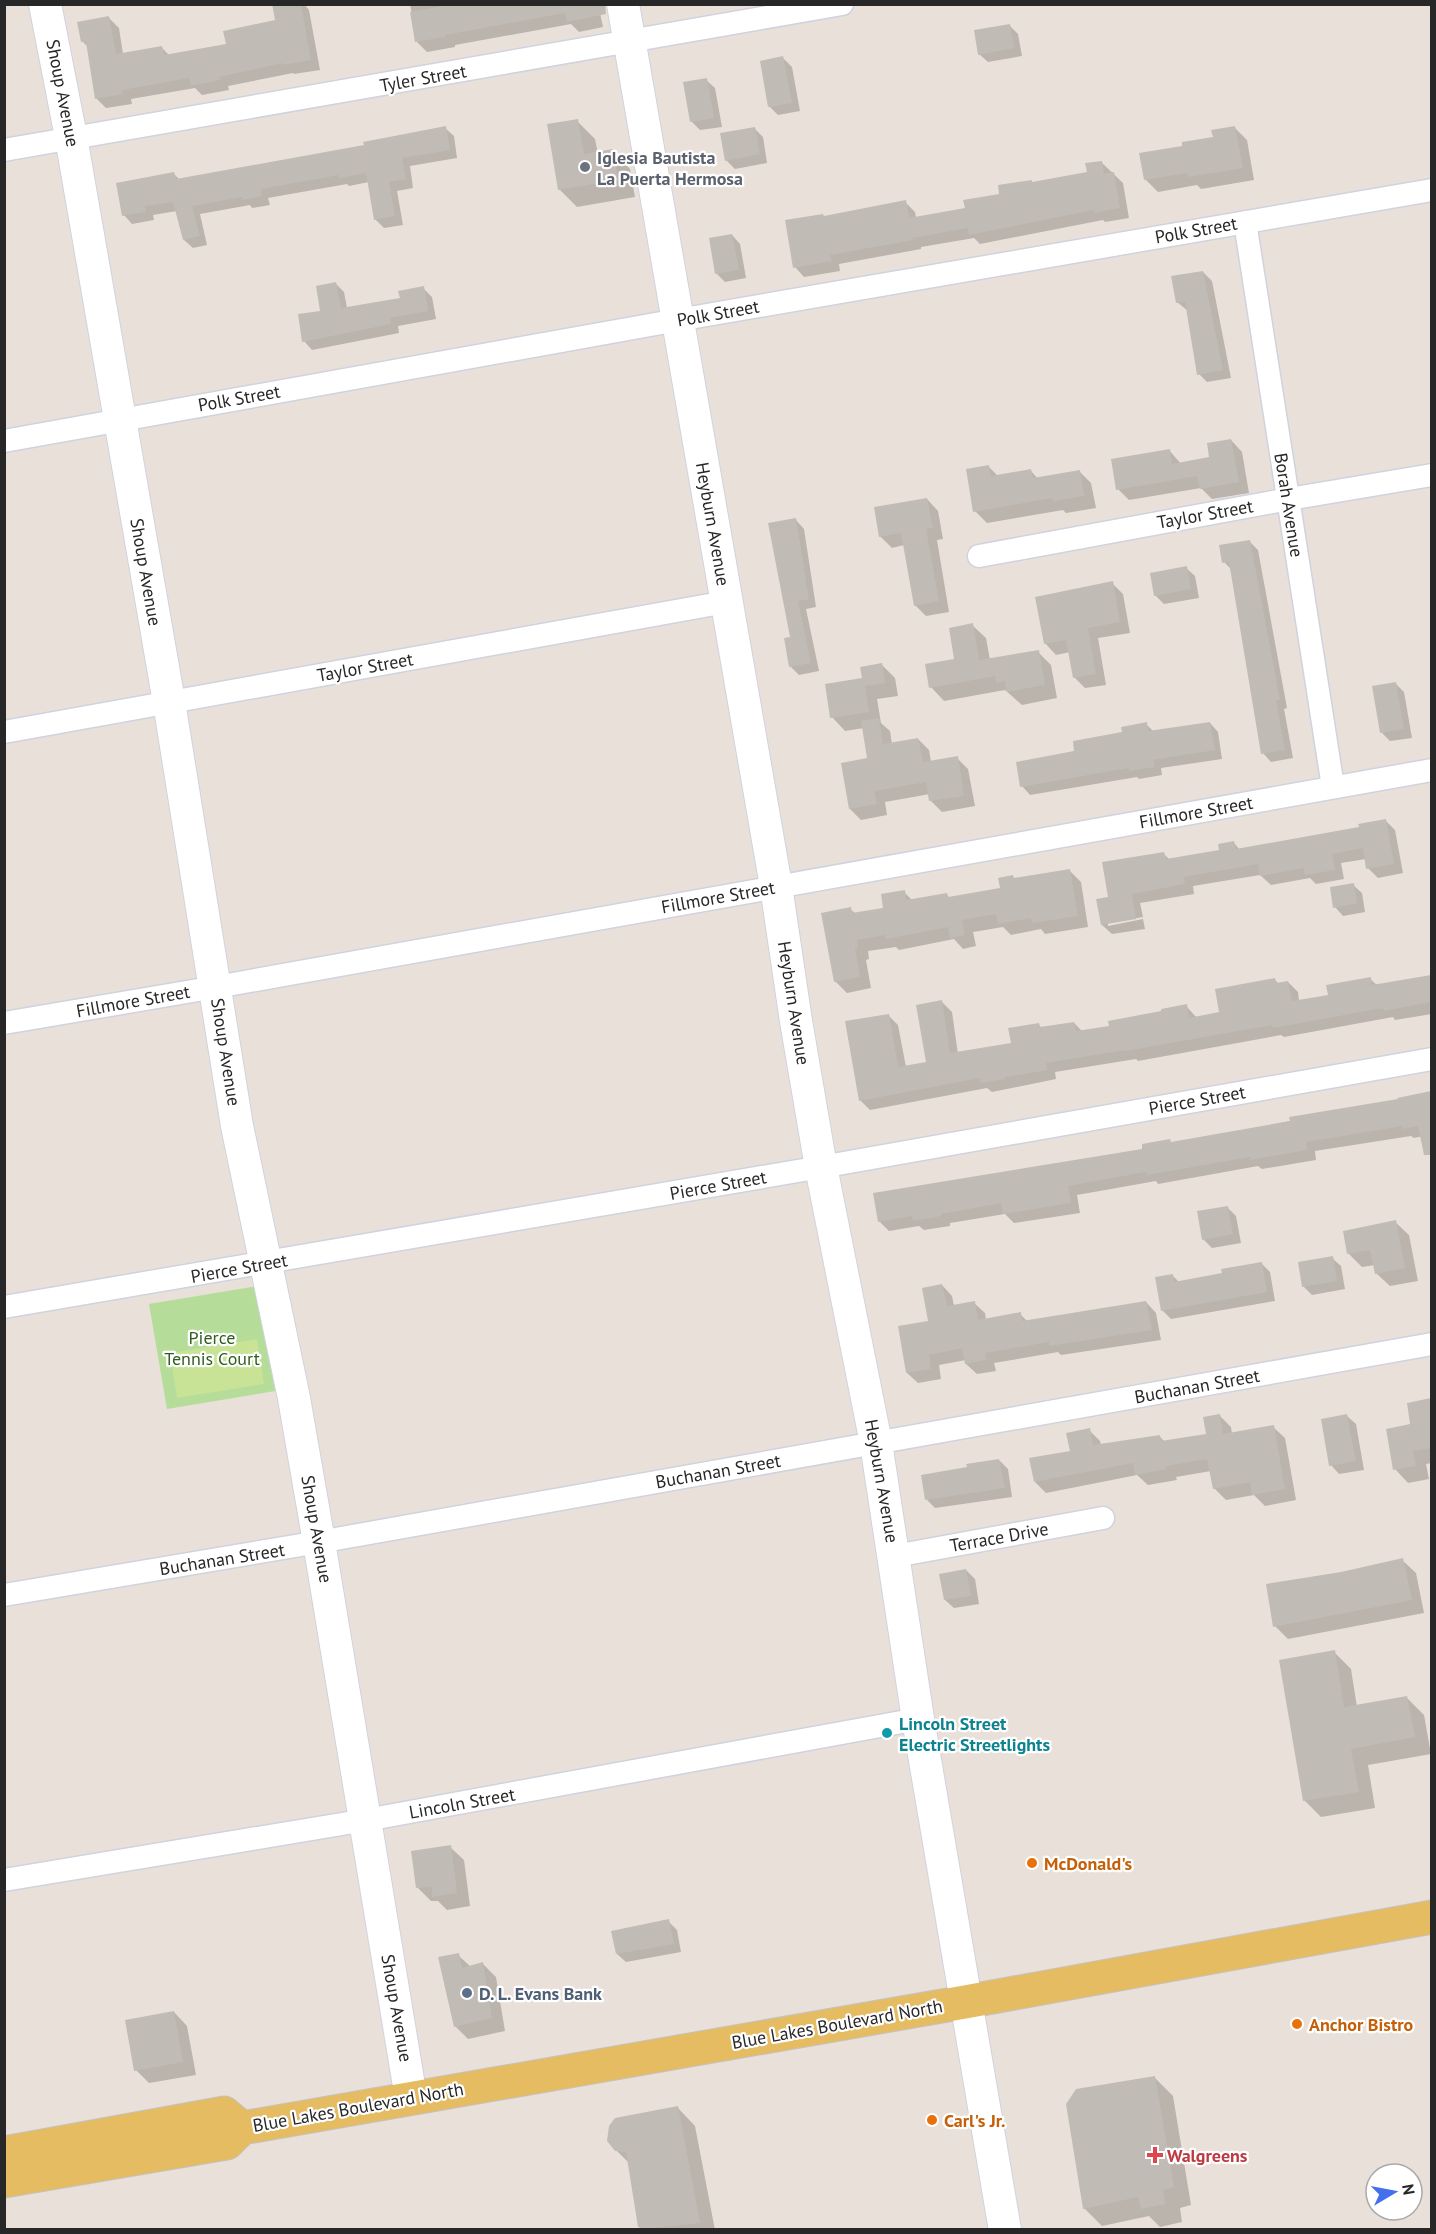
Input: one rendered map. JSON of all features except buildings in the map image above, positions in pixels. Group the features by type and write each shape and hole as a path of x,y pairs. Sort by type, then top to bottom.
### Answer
{"main road":[{"name":"Blue Lakes Boulevard North","path":"4,2181 227,2143 242,2128 965,2002 1431,1917"},
{"name":"Blue Lakes Boulevard North","path":"4,2153 224,2114 242,2128"}],"street":[{"name":"Shoup Avenue","path":"45,4 71,137 169,702 237,1126 294,1398 411,2098"},
{"name":"Heyburn Avenue","path":"623,4 776,886 821,1167 876,1443 918,1719 1005,2229"},
{"name":"Tyler Street","path":"4,150 629,43 842,4"},
{"name":"Polk Street","path":"4,441 678,320 1431,190"},
{"name":"Borah Avenue","path":"1245,222 1334,788"},
{"name":"Taylor Street","path":"979,556 1431,475"},
{"name":"Taylor Street","path":"4,732 726,602"},
{"name":"Fillmore Street","path":"4,1023 1431,770"},
{"name":"Pierce Street","path":"4,1308 1431,1059"},
{"name":"Buchanan Street","path":"4,1595 319,1542 1431,1344"},
{"name":"Terrace Drive","path":"895,1556 1103,1518"},
{"name":"Lincoln Street","path":"4,1880 366,1820 918,1719"}],"green space":[{"name":"Pierce Tennis Court","path":"257,1286 275,1391 167,1409 149,1304"},
{"path":"257,1339 264,1384 177,1398 170,1353"}],"place":[{"name":"Iglesia Bautista La Puerta Hermosa","path":"585,167"},
{"name":"Lincoln Street Electric Streetlights","path":"887,1733"},
{"name":"McDonald's","path":"1032,1863"},
{"name":"D. L. Evans Bank","path":"467,1993"},
{"name":"Anchor Bistro","path":"1297,2024"},
{"name":"Carl's Jr.","path":"932,2120"},
{"name":"Walgreens","path":"1155,2155"}]}
